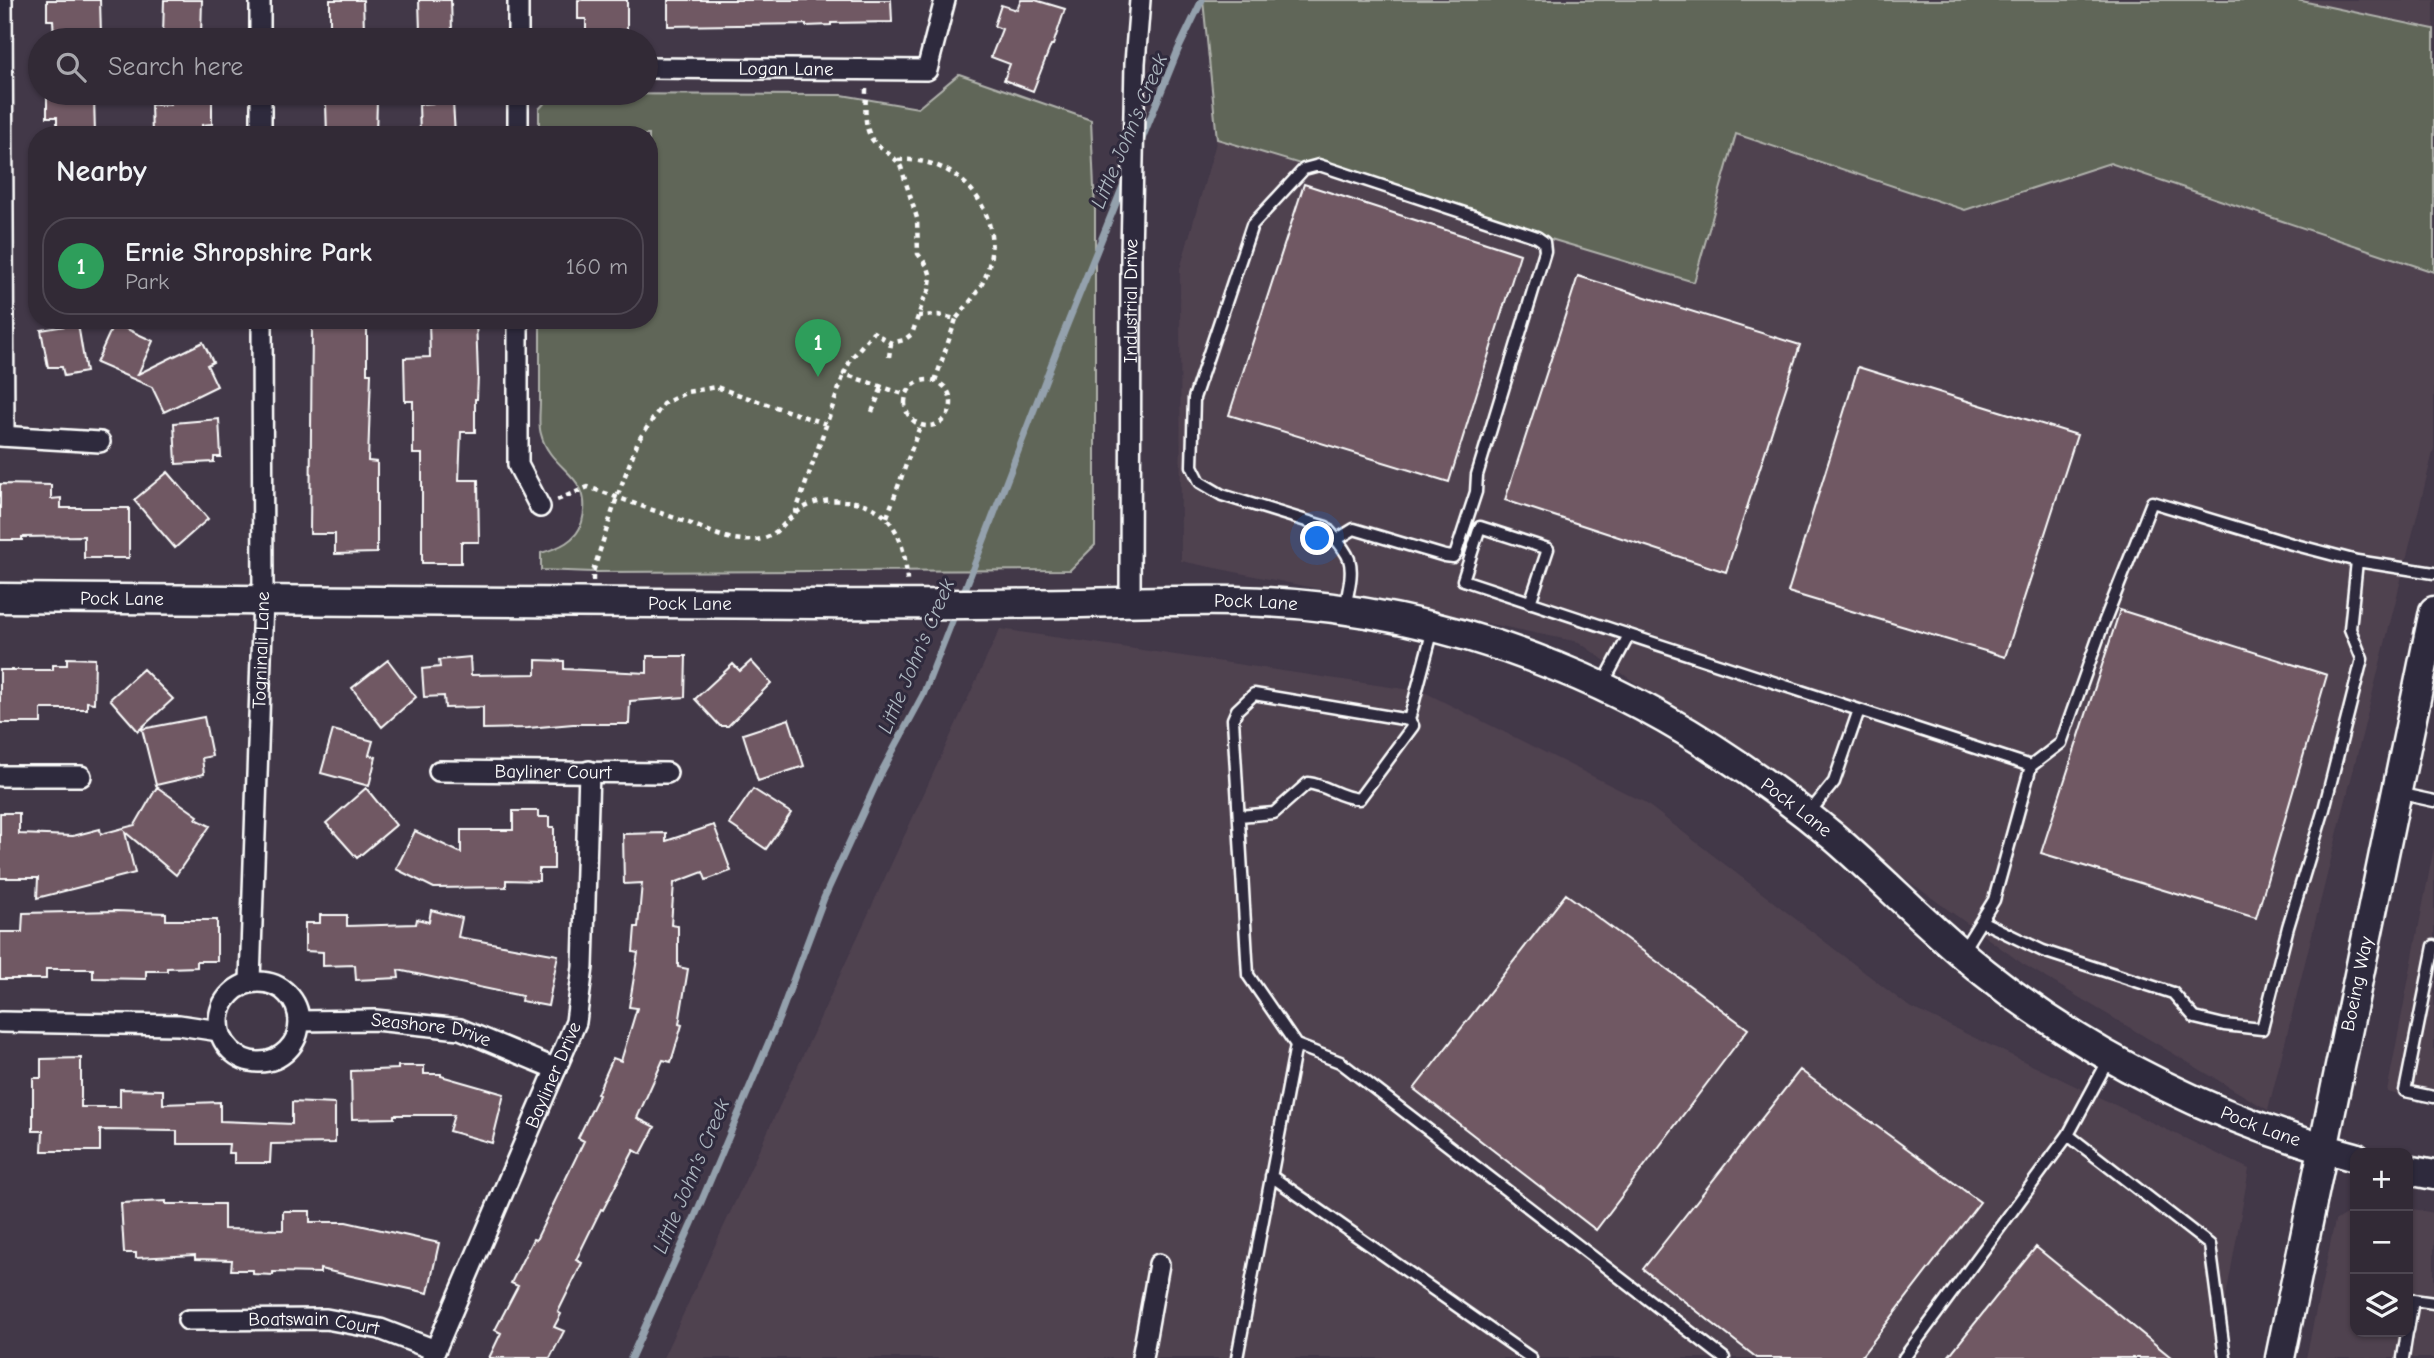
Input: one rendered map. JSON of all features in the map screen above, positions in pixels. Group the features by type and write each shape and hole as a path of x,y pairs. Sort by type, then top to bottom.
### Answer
{"street":[{"path":"2,0 2,436 100,442"},
{"path":"260,0 260,28"},
{"path":"518,0 518,28"},
{"name":"Logan Lane","path":"658,68 927,70 945,0"},
{"name":"Industrial Drive","path":"1130,602 1131,255 1135,63 1140,0"},
{"path":"261,105 261,126"},
{"path":"518,105 518,126"},
{"name":"Togninali Lane","path":"250,981 263,599 262,329"},
{"path":"518,329 518,465 540,507"},
{"name":"Pock Lane","path":"0,598 915,604 1239,601 1345,610 1434,627 1489,642 1557,667 1666,719 1731,760 1807,816 1932,929 2048,1019 2110,1057 2175,1091 2239,1119 2350,1156"},
{"name":"Boeing Way","path":"2280,1358 2434,611"},
{"name":"Bayliner Court","path":"439,771 667,773"},
{"name":"Bayliner Drive","path":"433,1354 576,1022 581,996 589,771"},
{"path":"0,776 81,776"},
{"path":"250,981 266,981 291,996 299,1021 298,1033 285,1053 269,1061 250,1061 230,1051 219,1031 219,1014 230,992 250,981"},
{"name":"Seashore Drive","path":"299,1021 375,1020 460,1029 556,1069"},
{"path":"0,1022 179,1025 219,1031"},
{"path":"2413,1171 2434,1175"},
{"path":"1142,1358 1159,1264"},
{"name":"Boatswain Court","path":"188,1320 326,1319 380,1329 433,1354"}],"lane":[{"path":"1336,540 1354,529 1444,556 1453,557 1456,553 1545,251 1544,242 1536,237 1319,165 1312,165 1304,169 1252,225 1194,398 1192,466 1200,482 1222,495 1325,527 1348,557 1351,569 1345,610"},
{"path":"1961,953 1994,900 2031,766 2061,743 2152,502 2357,561 2434,573"},
{"path":"1530,603 1548,549 1479,527 1463,580 1530,603 2031,766"},
{"path":"1981,921 2043,951 2173,993 2195,1018 2224,1025 2262,1029 2288,927 2324,809 2362,659 2350,629 2357,561"},
{"path":"1409,720 1434,627"},
{"path":"1601,686 1629,635"},
{"path":"1238,816 1274,813 1308,783 1321,785 1343,798 1359,799 1411,732 1413,726 1409,720 1254,694 1237,710 1233,719 1238,816 1248,975 1296,1045 1340,1062 1724,1358"},
{"path":"1807,816 1834,782 1859,710"},
{"path":"2397,793 2434,801"},
{"path":"2434,946 2405,1091 2434,1097"},
{"path":"1237,1358 1296,1045"},
{"path":"1904,1358 2068,1135 2110,1057"},
{"path":"2068,1135 2210,1245 2225,1358"},
{"path":"1271,1176 1531,1358"},
{"path":"2413,1300 2434,1303"},
{"path":"2403,1358 2407,1337"}],"path":[{"path":"795,514 851,359 873,332 891,343 904,340 912,334 929,290 931,277 928,267 918,254 917,218 898,160 874,142 866,125 866,71"},
{"path":"898,160 914,159 936,164 965,181 988,217 992,245 988,270 979,289 956,319 935,381"},
{"path":"918,316 938,315 956,319"},
{"path":"889,357 891,343"},
{"path":"844,374 906,395"},
{"path":"923,381 935,381 945,388 950,399 950,411 943,421 932,426 920,425 910,419 905,408 906,395 913,386 923,381"},
{"path":"593,603 593,572 617,497 643,430 663,404 687,391 716,387 826,424"},
{"path":"873,412 882,387"},
{"path":"887,517 920,425"},
{"path":"540,507 588,487 733,539 763,540 782,528 795,514 813,504 831,500 863,501 887,517 903,542 915,604"}],"shaded area":[{"path":"2297,0 2434,0 2434,29"},
{"path":"1735,134 1965,210 2110,162 2434,272 2434,448 2268,1110 2023,964 1579,642 1181,561 1180,269 1217,139 1660,272"},
{"path":"1000,629 1424,692 1644,802 1908,1006 2249,1169 2215,1358 663,1358"},
{"path":"2434,847 2434,1103 2387,1092"},
{"path":"2413,1209 2434,1213 2434,1358 2306,1358 2335,1221 2350,1211 2350,1337 2413,1337"}],"green space":[{"path":"1203,0 2297,0 2434,29 2434,272 2110,163 1965,210 1736,134 1694,282 1217,139"},
{"path":"959,74 1091,120 1095,211 1095,545 1070,570 541,570 541,553 560,546 580,529 584,506 577,483 546,447 540,430 540,329 658,329 658,126 539,126 539,109 543,105 658,105 658,94 842,95 918,108"}],"building":[{"path":"47,0 100,0 101,28 54,28 53,20 47,20"},
{"path":"164,0 202,0 201,28 163,28"},
{"path":"330,0 363,0 364,28 330,28"},
{"path":"419,0 451,0 452,28 420,28"},
{"path":"578,0 627,0 627,28 586,28 586,19 578,19"},
{"path":"668,0 891,0 892,22 806,26 668,26"},
{"path":"1021,0 1035,0 1065,9 1033,91 1004,80 1010,64 991,57 1002,29 994,26 1001,5 1017,10"},
{"path":"47,105 94,105 95,126 57,126 57,117 47,117"},
{"path":"151,105 212,105 212,124 152,126"},
{"path":"326,105 377,105 376,126 327,126"},
{"path":"419,105 453,105 454,126 420,126"},
{"path":"1304,184 1520,254 1449,482 1229,415"},
{"path":"1578,276 1800,345 1726,572 1505,500"},
{"path":"79,329 86,372 64,376 62,367 48,367 41,330"},
{"path":"111,329 127,329 153,341 138,374 203,342 213,362 207,365 217,386 164,412 152,387 96,363"},
{"path":"312,329 367,329 367,373 371,373 368,461 377,462 377,553 335,554 335,534 310,534"},
{"path":"429,329 476,329 478,376 475,432 461,432 459,480 478,480 479,542 461,542 461,563 422,563 422,454 413,454 413,401 405,401 404,358 430,357"},
{"path":"1858,367 2077,435 2005,657 1788,592"},
{"path":"219,419 221,457 214,457 214,462 176,464 174,423"},
{"path":"168,472 208,519 175,548 134,500"},
{"path":"0,484 51,485 51,499 61,498 61,508 129,508 129,558 84,558 84,536 0,540"},
{"path":"2120,610 2327,675 2256,918 2041,853"},
{"path":"647,656 686,656 685,697 630,701 629,724 483,729 483,707 445,708 444,696 424,697 422,669 440,667 439,660 470,657 471,675 536,674 536,660 564,661 564,669 647,673"},
{"path":"67,658 95,659 94,703 87,702 87,709 41,709 41,723 0,723 0,670 53,670 53,665 67,665"},
{"path":"388,660 416,697 382,727 352,688"},
{"path":"751,661 771,683 728,726 720,726 695,699 733,664 740,671"},
{"path":"143,669 173,699 138,731 110,699"},
{"path":"204,717 212,756 202,758 204,774 156,785 142,729"},
{"path":"789,719 804,766 758,781 743,734"},
{"path":"333,730 373,741 369,755 376,757 369,786 321,773"},
{"path":"157,787 198,816 196,819 210,826 176,875 125,832 135,873 37,898 38,878 0,878 0,813 19,813 19,834 73,836 100,829 101,834 135,825"},
{"path":"366,788 396,825 357,858 326,823"},
{"path":"753,789 791,813 766,849 729,824"},
{"path":"513,811 538,811 538,817 549,817 549,827 554,827 554,869 539,869 539,881 506,880 506,887 434,888 396,869 415,831 461,853 461,830 513,830"},
{"path":"714,825 731,871 706,880 703,872 674,883 671,925 678,926 678,967 688,969 679,1024 682,1025 671,1062 663,1060 637,1118 655,1127 641,1154 634,1150 576,1260 582,1263 558,1312 561,1314 554,1327 564,1331 550,1358 489,1358 501,1333 495,1330 518,1286 511,1283 533,1239 536,1240 584,1141 578,1138 613,1058 621,1061 637,1008 629,1007 638,953 633,952 642,883 624,884 623,834 666,833 666,841"},
{"path":"1566,894 1748,1029 1596,1230 1414,1089"},
{"path":"431,910 462,918 458,937 558,955 548,1006 521,1001 522,996 398,970 399,978 356,980 355,965 323,966 323,952 305,951 305,923 320,923 320,915 347,915 347,926 416,924 417,919 429,922"},
{"path":"23,913 166,913 166,920 217,920 217,961 197,961 197,967 146,971 146,979 93,978 93,969 46,969 46,979 0,979 0,932 22,932"},
{"path":"81,1058 81,1107 120,1107 120,1089 163,1090 163,1104 220,1102 220,1121 292,1124 292,1102 335,1104 335,1143 271,1144 270,1163 234,1163 234,1153 228,1153 229,1144 177,1144 177,1131 100,1130 100,1151 42,1151 43,1131 33,1131 33,1078 41,1078 41,1059"},
{"path":"398,1066 424,1066 424,1074 441,1074 504,1094 492,1143 449,1131 454,1115 394,1115 394,1118 352,1119 351,1071 398,1069"},
{"path":"1800,1070 1980,1202 1860,1358 1757,1358 1643,1269"},
{"path":"166,1201 166,1204 224,1204 224,1229 283,1230 283,1211 310,1211 310,1222 346,1222 439,1243 428,1293 320,1269 320,1273 253,1274 253,1270 231,1270 232,1260 195,1259 195,1255 136,1258 136,1253 124,1253 121,1203"},
{"path":"2036,1247 2172,1358 1947,1358"}],"waterway":[{"name":"Little John's Creek","path":"1140,144 1178,50 1202,0"},
{"name":"Little John's Creek","path":"962,597 1125,181"},
{"name":"Little John's Creek","path":"631,1358 693,1221 779,1018 824,898 882,771 923,695 956,611"}],"place":[{"name":"Ernie Shropshire Park","path":"818,377"}]}
